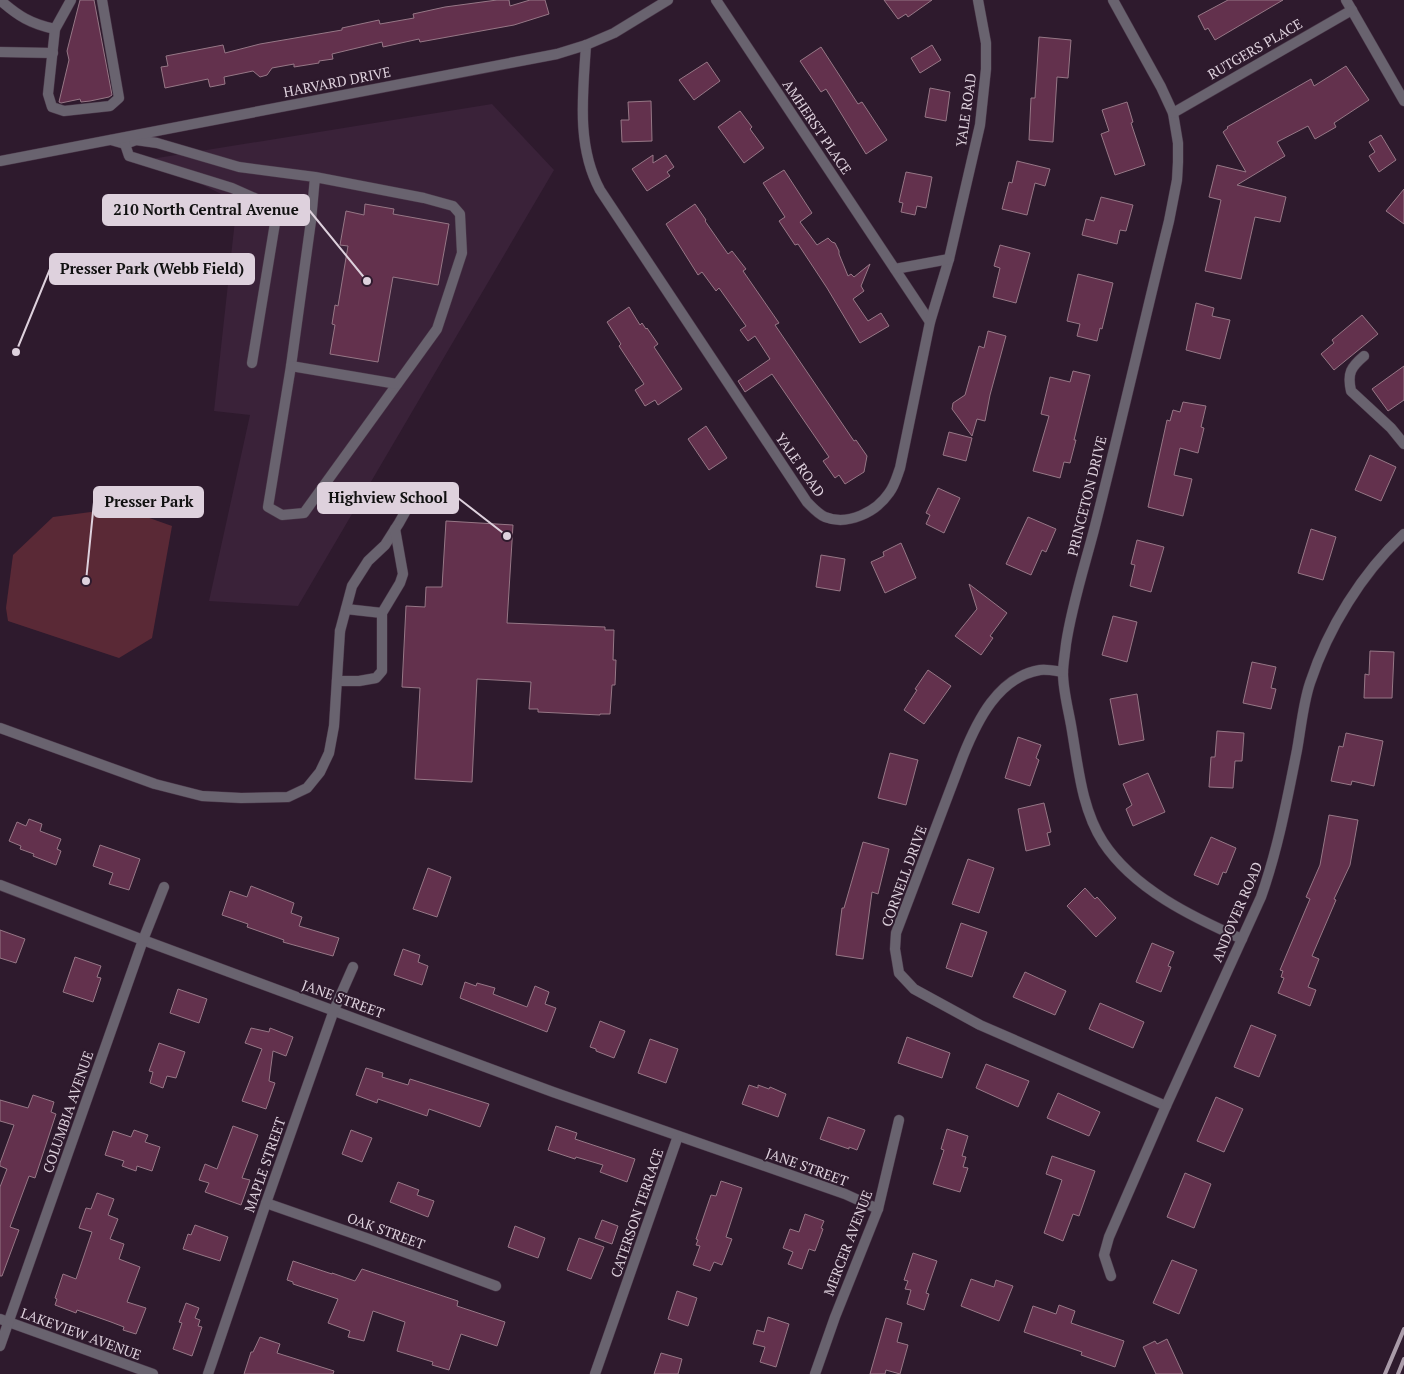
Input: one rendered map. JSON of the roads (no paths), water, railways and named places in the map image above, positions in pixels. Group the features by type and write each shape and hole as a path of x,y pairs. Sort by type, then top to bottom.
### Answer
{"street":[{"path":"0,0 16,14 37,25 55,29"},
{"path":"70,0 55,29 48,94 52,107 64,111 110,106 119,98 102,0"},
{"name":"HARVARD DRIVE","path":"0,161 557,54 586,45 614,33 668,0"},
{"name":"AMHERST PLACE","path":"716,0 930,322"},
{"name":"YALE ROAD","path":"586,45 583,137 589,167 606,202 807,502 823,516 844,520 856,517 875,508 890,492 900,468 930,322 949,259 974,153 984,97 986,43 978,0"},
{"name":"PRINCETON DRIVE","path":"1113,0 1161,87 1173,113 1177,135 1178,162 1174,199 1094,527 1074,600 1063,672 1065,692 1084,795 1090,815 1104,843 1128,872 1145,886 1221,930 1242,939"},
{"path":"1346,0 1404,101"},
{"name":"RUTGERS PLACE","path":"1173,113 1352,10"},
{"path":"0,52 53,53"},
{"path":"111,140 124,144 136,140 157,143 239,167 315,177 424,198 453,206 460,214 462,253 438,329 304,513 282,516 268,507 291,366 311,221 315,177"},
{"path":"124,144 129,156 232,188 268,204 276,217 252,363"},
{"path":"276,217 311,221"},
{"path":"895,269 949,259"},
{"path":"1364,356 1353,365 1350,374 1351,391 1391,428 1404,444"},
{"path":"291,366 397,384"},
{"path":"0,728 155,784 202,796 241,798 288,797 306,788 320,772 329,753 334,726 340,631 352,586 368,561 385,545 413,498"},
{"path":"337,681 359,681 376,678 382,671 382,612 400,583 402,574 396,529"},
{"name":"ANDOVER ROAD","path":"1111,1276 1104,1255 1109,1237 1261,897 1271,869 1285,813 1310,684 1321,655 1332,631 1354,595 1381,558 1404,534"},
{"path":"346,609 382,612"},
{"name":"CORNELL DRIVE","path":"1063,672 1040,670 1016,680 994,698 982,715 963,756 896,933 894,949 900,973 914,989 980,1025 1166,1106"},
{"name":"JANE STREET","path":"0,885 553,1092 678,1136"},
{"name":"COLUMBIA AVENUE","path":"0,1346 4,1321 164,887"},
{"name":"MAPLE STREET","path":"208,1374 334,1010 353,967"},
{"name":"MERCER AVENUE","path":"816,1374 834,1317 878,1209 899,1120"},
{"name":"CATERSON TERRACE","path":"596,1374 678,1136 754,1162"},
{"name":"JANE STREET","path":"754,1162 845,1194 878,1209"},
{"name":"OAK STREET","path":"266,1203 496,1286"},
{"name":"LAKEVIEW AVENUE","path":"4,1321 153,1374"}],"railway":[{"path":"1385,1374 1404,1329"},
{"path":"1398,1374 1404,1359"}],"place":[{"name":"210 North Central Avenue","path":"367,281"},
{"name":"Presser Park (Webb Field)","path":"16,352"},
{"name":"Highview School","path":"507,536"},
{"name":"Presser Park","path":"86,581"}]}
